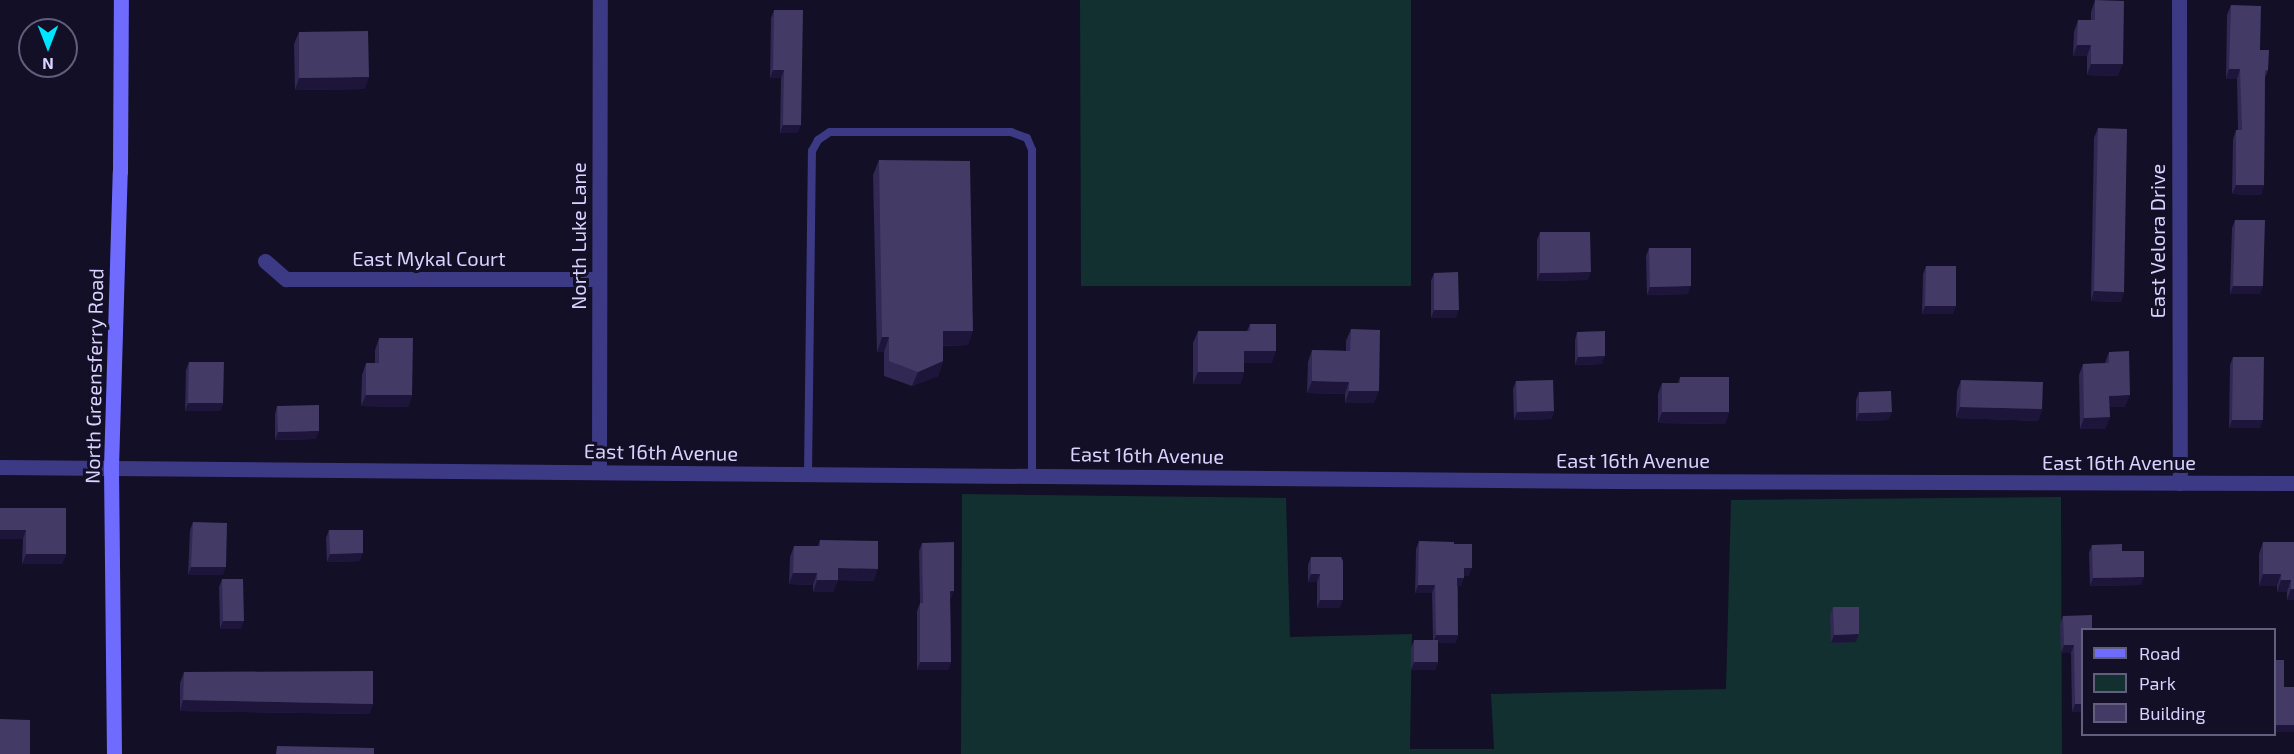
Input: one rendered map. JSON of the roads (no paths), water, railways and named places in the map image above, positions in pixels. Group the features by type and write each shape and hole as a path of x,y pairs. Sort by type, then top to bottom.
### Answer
{"main road":[{"name":"North Greensferry Road","path":"114,754 111,467 120,172 121,0"}],"street":[{"name":"North Luke Lane","path":"599,472 600,0"},
{"name":"East Velora Drive","path":"2179,0 2180,483"},
{"name":"East Mykal Court","path":"265,261 286,279 599,279"},
{"name":"East 16th Avenue","path":"0,467 1614,481 2294,483"}],"lane":[{"path":"808,474 812,151 818,140 830,132 1011,132 1027,138 1032,150 1032,475"}]}
